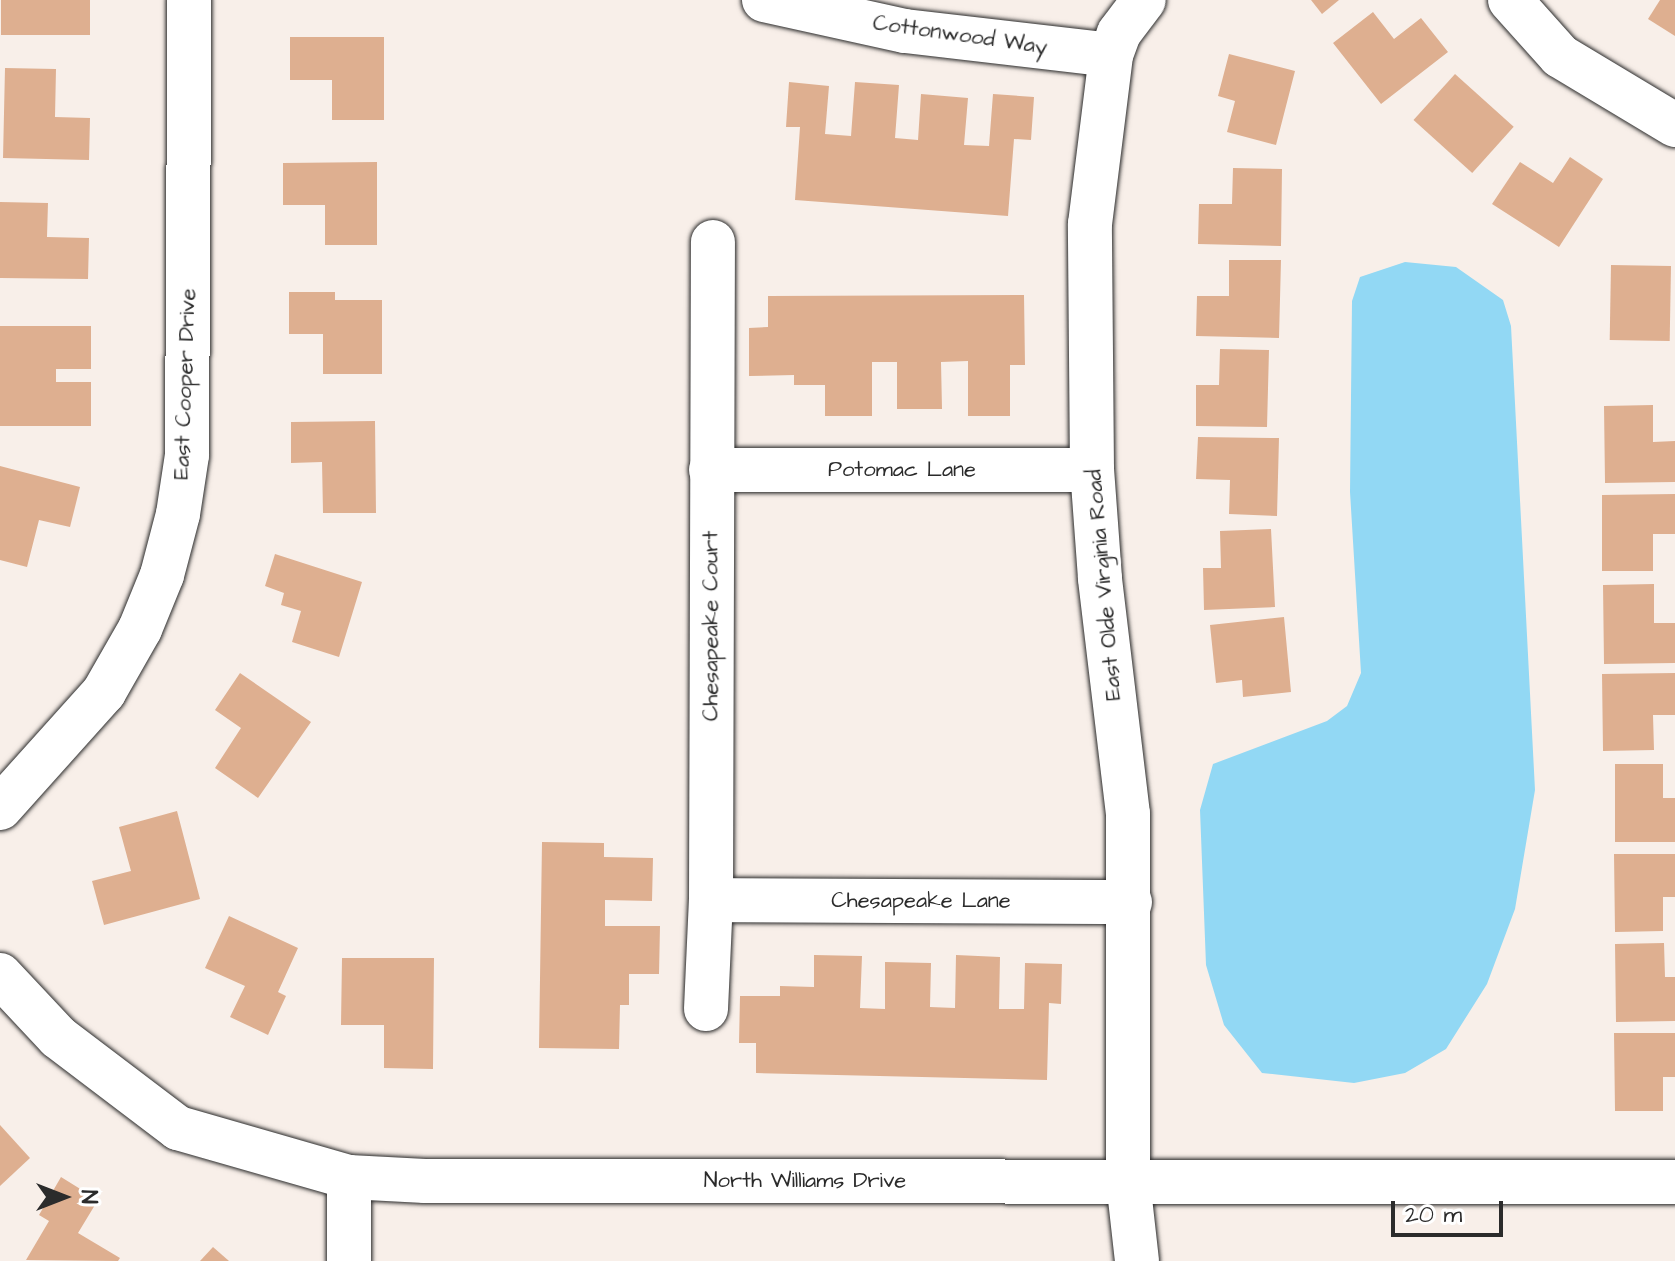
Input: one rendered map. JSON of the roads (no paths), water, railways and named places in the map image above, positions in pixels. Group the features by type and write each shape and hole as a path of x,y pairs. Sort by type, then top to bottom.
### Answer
{"street":[{"name":"East Cooper Drive","path":"0,808 104,692 145,616 162,575 178,514 187,455 189,0"},
{"name":"Cottonwood Way","path":"764,0 905,31 1111,55"},
{"name":"East Olde Virginia Road","path":"1137,1261 1128,1181 1128,814 1100,578 1092,470 1090,203 1111,55 1119,33 1144,0"},
{"path":"1510,0 1560,56 1675,125"},
{"name":"Chesapeake Court","path":"706,1009 711,900 713,242"},
{"name":"Potomac Lane","path":"711,470 1092,470"},
{"name":"Chesapeake Lane","path":"711,900 1130,902"},
{"name":"North Williams Drive","path":"0,975 58,1037 178,1128 349,1177 425,1181 1675,1182"},
{"path":"349,1177 349,1261"}],"water":[{"path":"1405,262 1456,267 1503,300 1511,326 1535,790 1515,909 1487,984 1446,1049 1405,1073 1354,1083 1262,1073 1224,1025 1206,965 1200,810 1213,764 1327,721 1347,706 1361,673 1350,492 1352,301 1360,277"}]}
